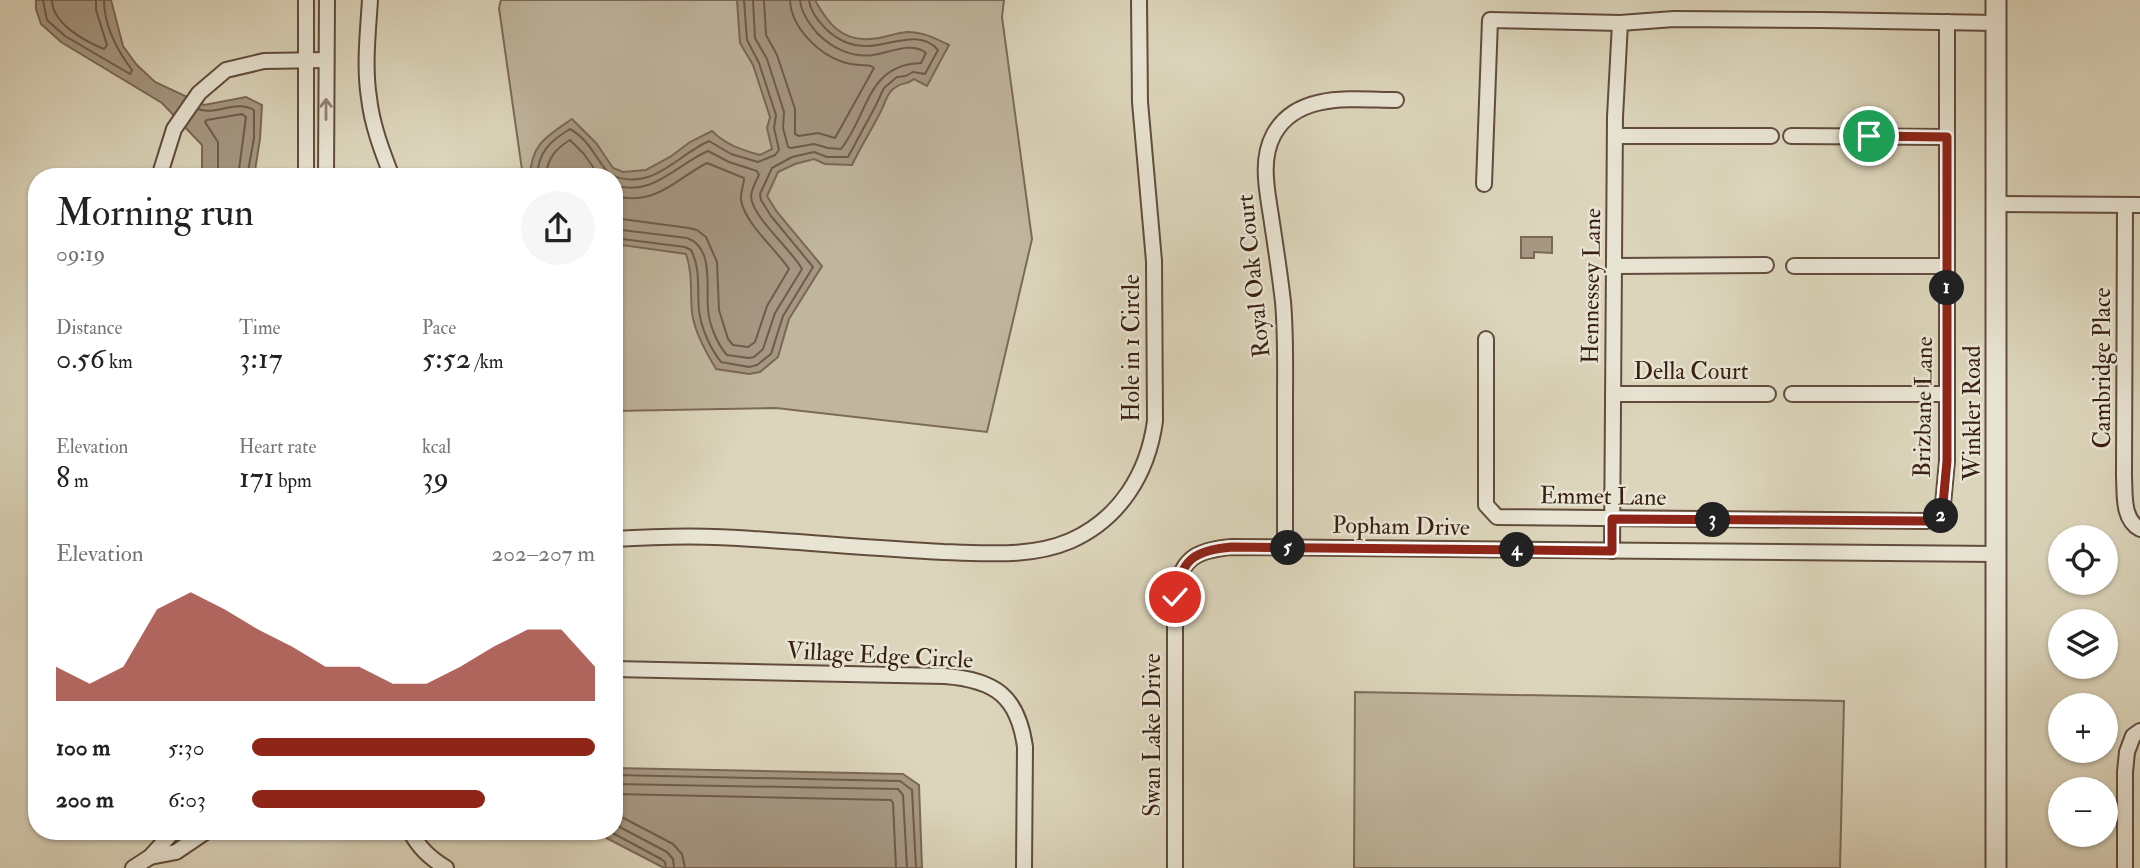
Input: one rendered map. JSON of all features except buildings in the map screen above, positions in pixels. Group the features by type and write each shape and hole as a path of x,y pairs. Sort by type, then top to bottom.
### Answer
{"street":[{"path":"306,0 306,168"},
{"path":"326,168 327,0"},
{"path":"370,0 367,66 369,100 389,168"},
{"name":"Hole in 1 Circle","path":"623,539 748,538 909,550 1015,553 1051,548 1068,541 1099,523 1120,504 1132,489 1147,458 1155,421 1154,261 1140,102 1139,0"},
{"name":"Winkler Road","path":"1996,0 1996,868"},
{"path":"1484,184 1490,20 1620,23 1674,19 1996,23"},
{"name":"Brizbane Lane","path":"1917,521 1926,521 1942,515 1947,461 1947,22"},
{"name":"Hennessey Lane","path":"1612,551 1615,136 1620,23"},
{"path":"162,168 174,129 199,93 226,70 264,61 326,60"},
{"name":"Royal Oak Court","path":"1285,548 1285,337 1283,301 1266,181 1268,148 1275,132 1299,109 1333,100 1396,100"},
{"path":"1615,136 1771,136"},
{"path":"1791,136 1947,137"},
{"path":"1996,204 2133,205"},
{"name":"Cambridge Place","path":"2133,205 2124,476 2127,514 2138,528"},
{"path":"1614,265 1766,265"},
{"path":"1794,266 1947,266"},
{"name":"Emmet Lane","path":"1486,339 1486,505 1497,517 1917,521"},
{"name":"Della Court","path":"1613,394 1768,394"},
{"path":"1792,394 1947,394"},
{"name":"Popham Drive","path":"1186,562 1214,549 1285,548 1996,554"},
{"name":"Swan Lake Drive","path":"1175,868 1175,597 1178,579 1186,562"},
{"name":"Village Edge Circle","path":"623,669 945,676 968,678 985,684 1000,692 1010,703 1023,730 1024,868"},
{"path":"2125,868 2127,752 2133,736 2140,731"},
{"path":"133,868 150,857 165,840"},
{"path":"150,857 176,852 194,840"},
{"path":"415,840 431,859 446,868"}],"shaded area":[{"path":"501,0 1004,0 1002,17 1032,239 987,432 776,408 623,411 623,168 522,168 499,8"},
{"path":"1355,692 1844,701 1840,868 1354,868"}],"water":[{"path":"36,0 111,0 123,46 136,64 155,82 204,105 246,97 262,105 255,168 202,168 202,145 162,103 61,42 41,24"},
{"path":"737,0 815,0 830,23 850,37 874,39 913,32 949,45 927,86 914,79 897,86 889,93 852,165 825,164 814,159 778,172 767,196 822,266 789,319 778,357 760,372 749,374 716,369 705,349 692,313 686,254 623,245 623,172 646,170 712,131 729,143 753,153 760,155 772,149 767,128 770,117 753,65 740,43"},
{"path":"572,119 596,143 613,168 531,168 533,156 542,142"},
{"path":"1521,237 1552,237 1552,253 1534,252 1534,258 1521,258"},
{"path":"623,768 903,774 919,785 922,868 664,868 610,840 623,840"}],"route":[{"path":"1175,597 1178,579 1186,562 1214,549 1232,547 1612,551 1612,519 1926,521 1942,515 1947,461 1947,137 1869,136"}]}
